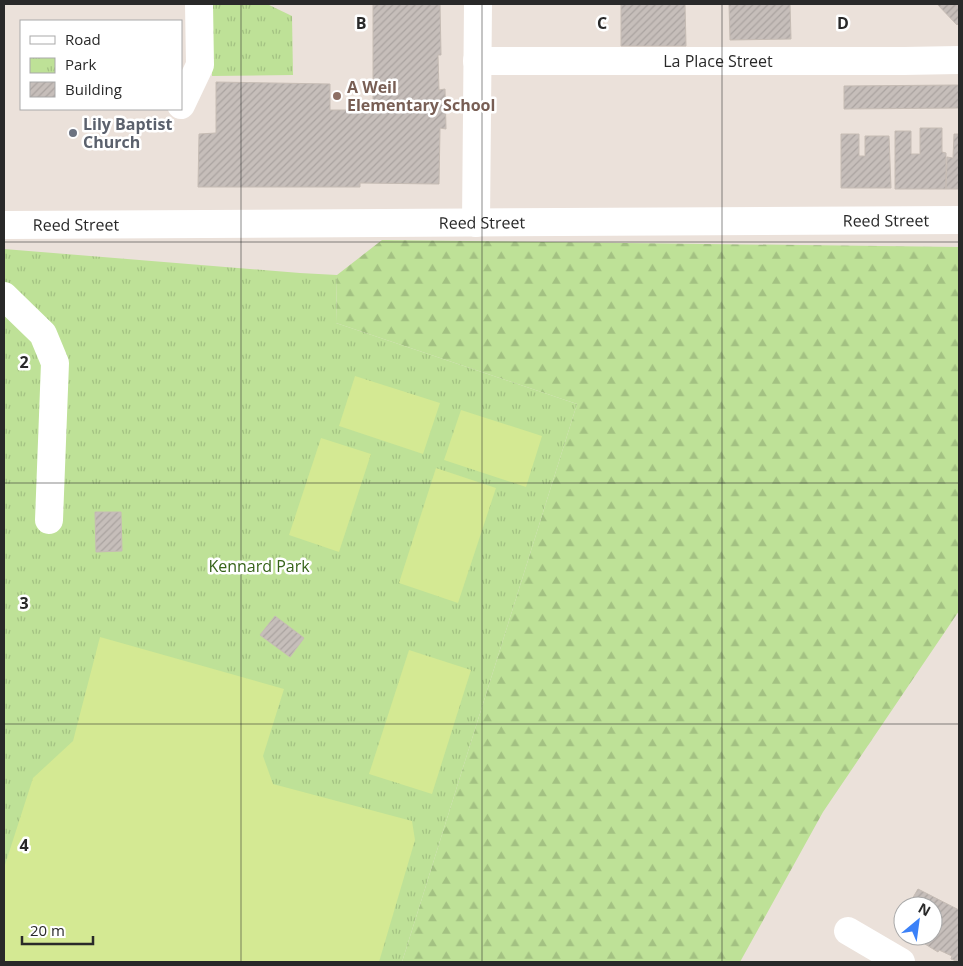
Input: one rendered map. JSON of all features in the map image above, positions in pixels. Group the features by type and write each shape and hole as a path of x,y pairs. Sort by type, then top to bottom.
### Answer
{"street":[{"path":"182,103 200,65 199,4"},
{"path":"476,223 478,4"},
{"name":"La Place Street","path":"477,60 959,60"},
{"name":"Reed Street","path":"4,225 959,220"},
{"path":"4,296 43,334 55,363 49,520"},
{"path":"848,931 901,962"}],"green space":[{"path":"211,4 267,4 292,16 293,75 212,76"},
{"path":"382,240 959,247 959,611 823,812 740,962 402,962 577,404 336,323 337,275"},
{"name":"Kennard Park","path":"4,249 337,275 336,323 577,404 402,962 4,962"},
{"path":"355,376 440,403 423,454 339,426"},
{"path":"461,410 542,436 526,487 444,460"},
{"path":"321,438 371,454 339,552 289,535"},
{"path":"436,468 496,488 458,603 399,583"},
{"path":"100,637 284,689 263,756 273,784 412,821 415,840 379,962 4,962 4,868 33,778 73,741"},
{"path":"409,650 471,670 432,794 369,774"}],"building":[{"path":"373,4 440,4 441,55 438,55 439,90 445,89 446,129 440,128 439,184 360,183 360,187 198,187 199,134 216,133 216,82 330,84 330,110 373,110"},
{"path":"621,4 685,4 686,46 621,46"},
{"path":"729,4 790,4 791,39 730,40"},
{"path":"937,4 959,4 959,23 957,25"},
{"path":"959,85 959,108 844,109 844,86"},
{"path":"920,128 942,128 942,152 946,153 946,189 895,189 895,131 911,131 911,154 920,154"},
{"path":"841,134 859,134 859,156 865,156 865,136 889,136 891,188 841,188"},
{"path":"954,134 959,134 959,189 946,189 947,157 953,158"},
{"path":"95,512 121,512 122,551 96,552"},
{"path":"275,616 304,638 290,657 260,635"},
{"path":"918,889 932,896 914,896"},
{"path":"943,902 959,910 959,962 951,959 952,956 939,950 938,952 928,946 943,946"}],"place":[{"name":"A Weil Elementary School","path":"337,96"},
{"name":"Lily Baptist Church","path":"73,133"}]}
